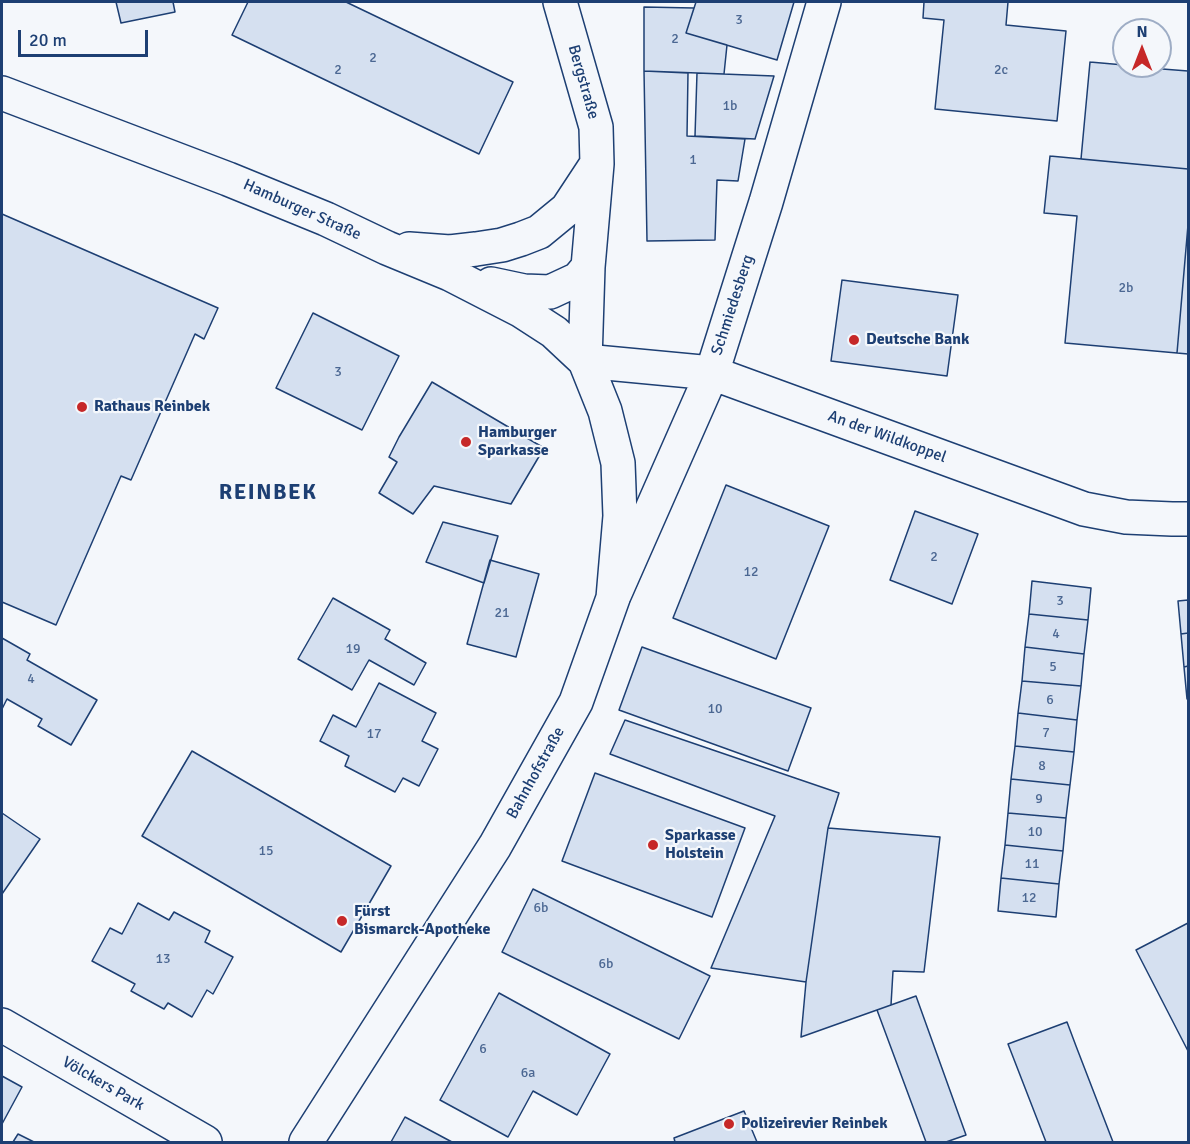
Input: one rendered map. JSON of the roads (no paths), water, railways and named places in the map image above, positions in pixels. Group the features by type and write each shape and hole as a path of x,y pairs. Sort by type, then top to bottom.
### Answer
{"main road":[{"name":"Bergstraße","path":"560,2 596,127 597,164 588,267 585,361"},
{"name":"Schmiedesberg","path":"613,598 712,373 766,202 824,2"},
{"name":"Hamburger Straße","path":"2,93 228,178 450,274 520,310 554,332 585,361"},
{"path":"387,248 450,252 502,244 539,232 567,209 597,164"},
{"path":"450,274 524,291 550,292 578,279 588,267"},
{"name":"An der Wildkoppel","path":"585,361 712,373 1084,509 1126,517 1188,519"},
{"name":"Bahnhofstraße","path":"306,1143 487,859 576,702 613,598 620,516 618,463 605,411 585,361"},
{"name":"Völckers Park","path":"2,1025 205,1143"}],"place":[{"name":"Deutsche Bank","path":"854,340"},
{"name":"Rathaus Reinbek","path":"82,407"},
{"name":"Hamburger Sparkasse","path":"466,442"},
{"name":"Sparkasse Holstein","path":"653,845"},
{"name":"Fürst Bismarck-Apotheke","path":"342,921"},
{"name":"Polizeirevier Reinbek","path":"729,1124"}],"district":[{"name":"REINBEK","path":"268,493"}]}
